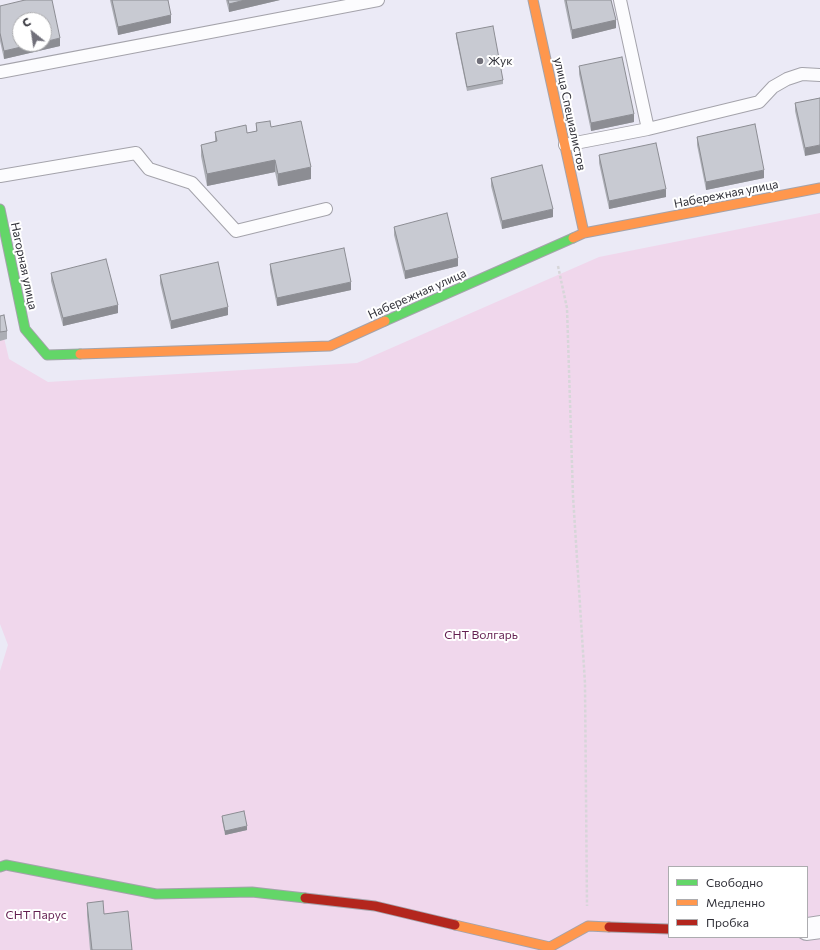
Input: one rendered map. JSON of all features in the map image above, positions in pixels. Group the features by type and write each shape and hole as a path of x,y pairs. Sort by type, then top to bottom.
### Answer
{"street":[{"name":"улица Специалистов","path":"533,0 584,233"},
{"name":"Набережная улица","path":"25,329 47,355 330,346 584,233 820,188"},
{"name":"Нагорная улица","path":"0,209 25,329"},
{"path":"0,867 6,865 156,894 252,892 376,906 550,947 588,926 668,930"},
{"path":"808,929 820,928"}],"lane":[{"path":"0,72 378,0"},
{"path":"620,0 648,129"},
{"path":"565,145 648,129 759,102 773,87 786,79 802,74 820,75"},
{"path":"0,176 136,153 149,169 192,183 236,231 326,209"}],"path":[{"path":"554,246 567,308 573,496 585,683 588,926"}],"green space":[{"name":"СНТ Волгарь","path":"820,213 820,950 0,950 0,671 8,645 0,624 0,321 9,359 48,382 357,363 599,257"}],"building":[{"path":"25,0 52,0 60,38 52,40 52,12 12,12 12,49 4,51 0,33 0,6"},
{"path":"112,0 168,0 171,15 118,27"},
{"path":"228,0 245,0 229,4"},
{"path":"566,0 611,0 616,20 572,30"},
{"name":"Жук","path":"493,26 503,80 467,87 456,33"},
{"path":"622,57 634,114 591,123 579,66"},
{"path":"820,98 820,145 805,148 795,103"},
{"path":"270,121 271,127 301,121 311,167 278,174 275,160 207,174 201,145 217,141 215,132 246,125 247,133 257,131 256,123"},
{"path":"755,124 764,170 706,182 697,137"},
{"path":"656,143 666,189 609,201 599,155"},
{"path":"542,165 553,209 502,221 491,178"},
{"path":"447,213 458,258 405,271 394,227"},
{"path":"344,248 351,282 277,298 270,264"},
{"path":"106,259 118,305 63,318 51,273"},
{"path":"218,262 228,307 171,321 160,275"},
{"path":"4,315 7,331 0,332 0,316"},
{"path":"244,811 247,826 225,831 222,816"},
{"path":"103,901 104,914 128,911 132,950 92,950 87,903"}],"traffic: fast":[{"path":"0,209 25,329 47,355 80,354"},
{"path":"385,321 573,238"},
{"path":"0,867 6,865 156,894 252,892 305,898"}],"traffic: slow":[{"path":"533,0 584,233"},
{"path":"573,238 584,233 820,188"},
{"path":"80,354 330,346 385,321"},
{"path":"455,925 550,947 588,926 609,927"}],"traffic: jam":[{"path":"305,898 375,906 455,925"},
{"path":"609,927 668,929"}],"place":[{"name":"Жук","path":"480,61"}],"park label":[{"name":"СНТ Парус","path":"36,915"}]}
